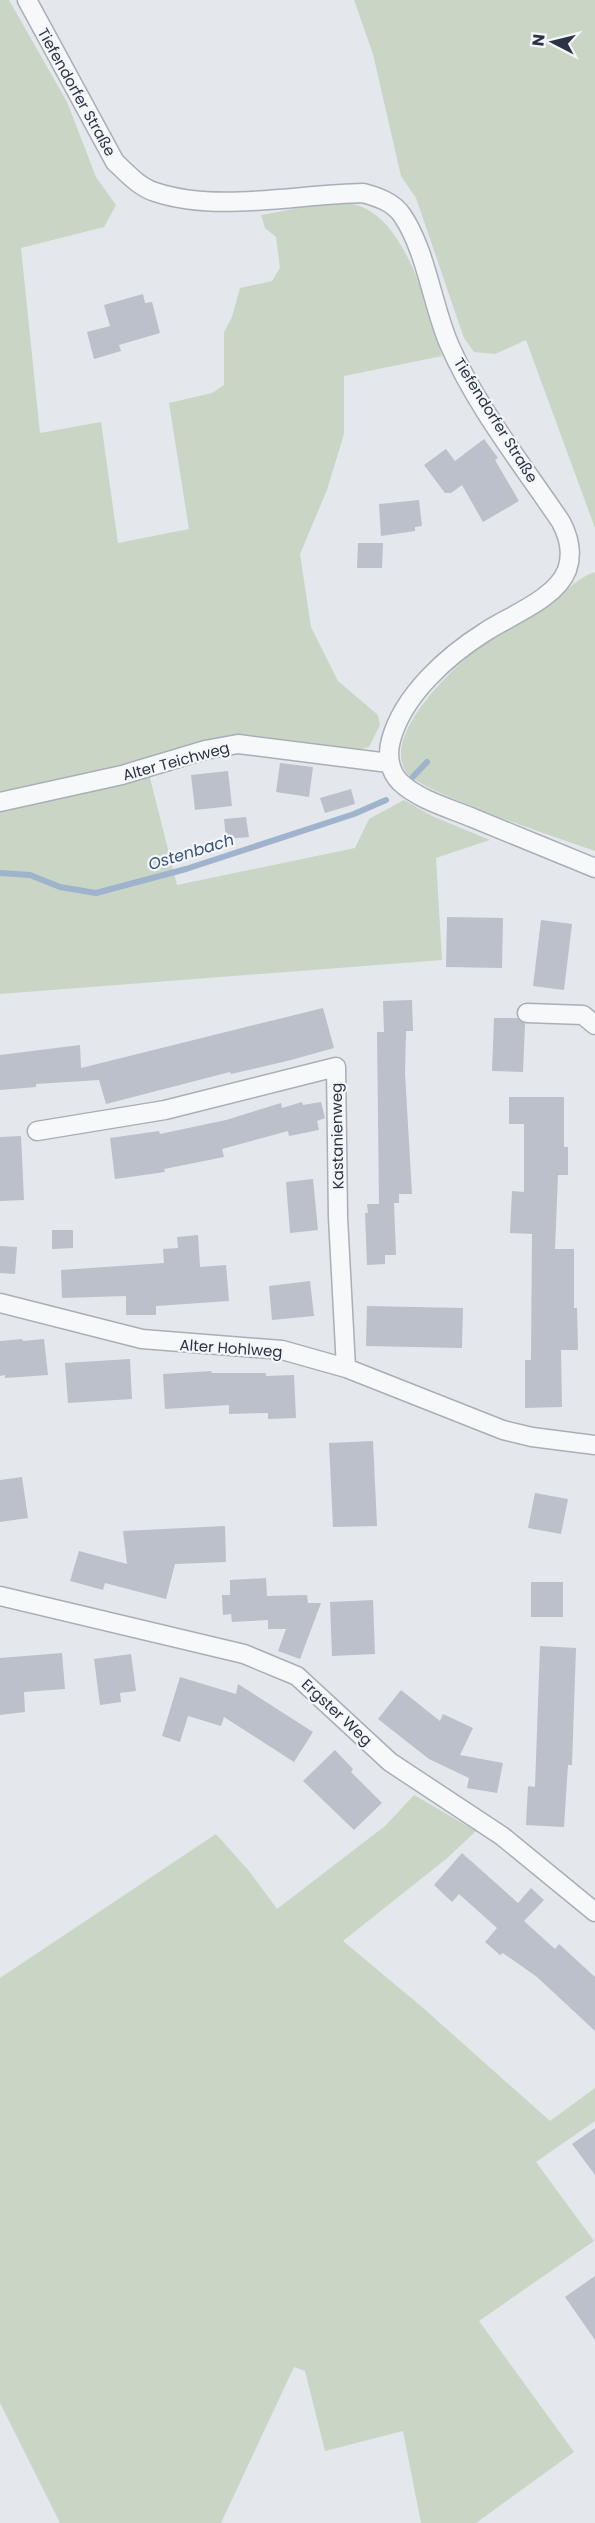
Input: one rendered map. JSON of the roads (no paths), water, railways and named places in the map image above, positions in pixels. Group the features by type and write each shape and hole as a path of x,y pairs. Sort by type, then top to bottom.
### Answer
{"street":[{"name":"Tiefendorfer Straße","path":"27,0 115,162 133,179 154,192 184,199 216,201 363,193 382,198 402,214 417,249 448,342 463,373 567,534 570,555 566,570 558,583 535,603 485,632 448,658 403,713 393,730 389,763"},
{"name":"Alter Teichweg","path":"0,802 122,776 205,750 238,744 389,763"},
{"path":"389,763 400,782 431,801 595,868"},
{"path":"527,1014 583,1015 595,1025"},
{"name":"Kastanienweg","path":"37,1131 165,1110 336,1067 339,1217 346,1368"},
{"name":"Alter Hohlweg","path":"0,1303 142,1339 282,1350 346,1368 502,1430 532,1437 595,1445"},
{"name":"Ergster Weg","path":"0,1596 244,1654 297,1676 390,1762 502,1836 593,1903"}],"waterway":[{"name":"Ostenbach","path":"409,781 427,762"},
{"name":"Ostenbach","path":"0,873 30,875 60,887 96,893 186,869 354,814 386,800"}]}
